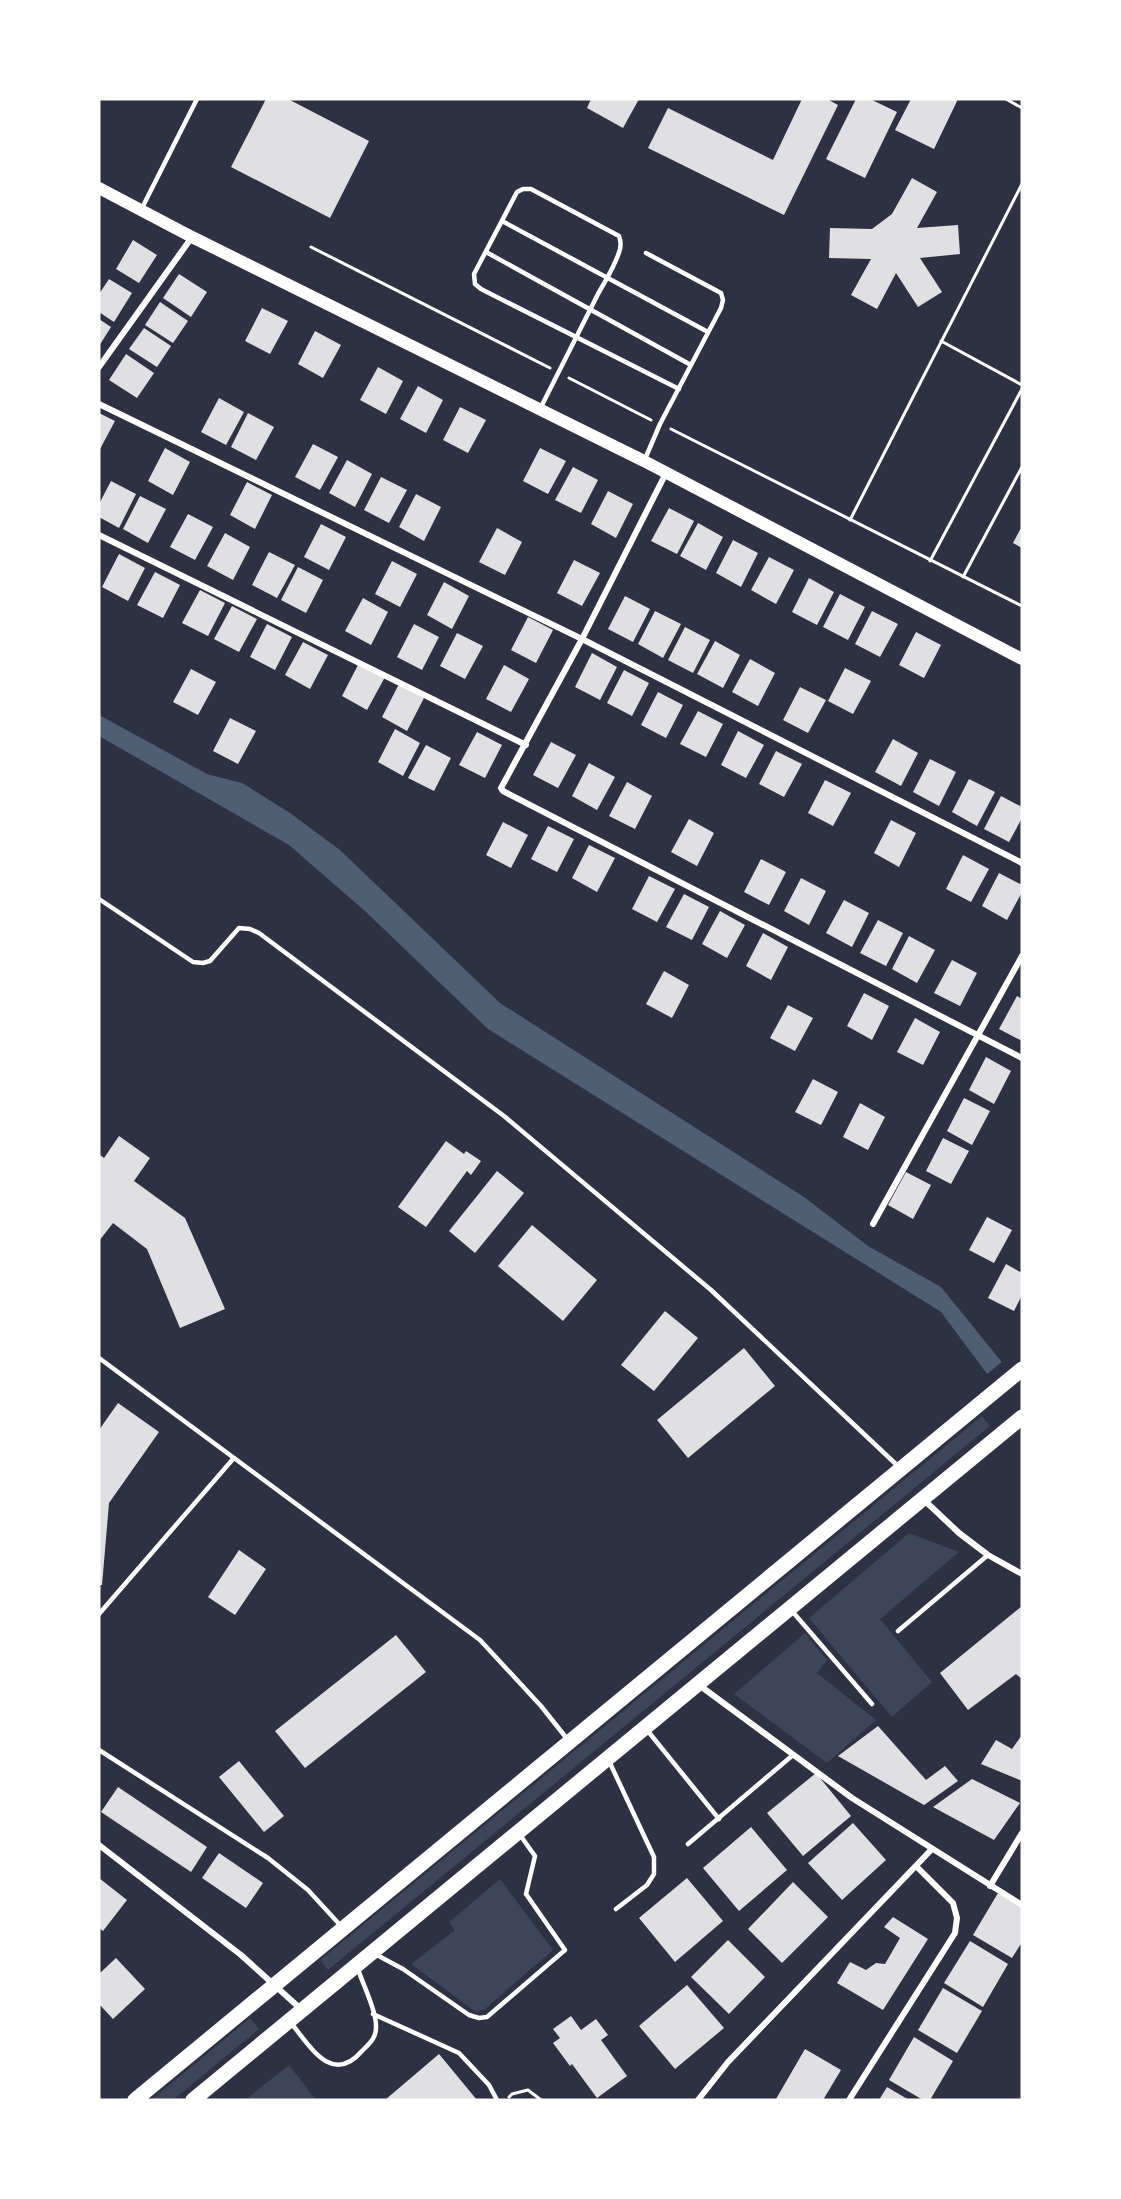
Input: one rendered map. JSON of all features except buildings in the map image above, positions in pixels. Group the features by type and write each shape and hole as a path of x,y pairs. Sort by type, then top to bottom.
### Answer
{"highway":[{"path":"135,2100 1022,1369"},
{"path":"193,2100 1022,1417"}],"main road":[{"path":"99,188 192,237 666,473 1022,658"}],"street":[{"path":"99,367 192,237"},
{"path":"99,404 582,639 1022,863"},
{"path":"666,473 582,639 501,788 1022,1058"},
{"path":"99,535 526,745"},
{"path":"873,1224 1022,956"},
{"path":"922,1499 959,1533 988,1555 1022,1574"},
{"path":"698,1684 852,1798 1022,1905"},
{"path":"990,1886 1022,1833"},
{"path":"99,1845 241,1955 302,2011"},
{"path":"698,2100 728,2062 932,1850"},
{"path":"849,2100 955,1933 957,1918 953,1903 916,1866"}],"lane":[{"path":"141,210 197,99"},
{"path":"540,409 576,337 620,251 621,243 619,236 531,189 523,189 517,192 474,274 475,284 481,289 576,337 679,389"},
{"path":"502,221 708,332"},
{"path":"486,252 691,365"},
{"path":"644,462 723,300 721,293 646,253"},
{"path":"99,898 193,962 210,961 239,928 259,933 522,1131 711,1290 901,1469"},
{"path":"99,1358 480,1640 541,1706 570,1742"},
{"path":"99,1614 233,1459"},
{"path":"898,1631 988,1555"},
{"path":"790,1609 872,1704"},
{"path":"646,1728 718,1819"},
{"path":"99,1750 268,1858 308,1890 343,1928"},
{"path":"688,1844 793,1755"},
{"path":"608,1758 654,1857 654,1874 647,1885 616,1909"},
{"path":"372,1953 403,1969 470,2015 479,2018 487,2017 565,1950 526,1894 536,1856 519,1832"},
{"path":"290,2021 321,2059 330,2064 343,2065 359,2054 375,2036 377,2025 356,1966"},
{"path":"373,2014 459,2053 489,2085 497,2100"}],"path":[{"path":"1006,99 1022,108"},
{"path":"850,520 1022,184"},
{"path":"941,341 1022,384"},
{"path":"930,561 1022,389"},
{"path":"963,577 1022,467"},
{"path":"507,2100 512,2094 528,2090 541,2100"}],"shaded area":[{"path":"99,715 207,774 242,783 290,813 340,850 500,1003 804,1197 868,1246 941,1287 1022,1387 1022,1421 941,1312 488,1029 365,911 289,845 99,736"},
{"path":"982,1416 990,1426 328,1970 320,1960"},
{"path":"909,1533 959,1552 880,1619 932,1682 892,1717 809,1618"},
{"path":"805,1633 827,1660 817,1673 876,1720 827,1763 734,1694"},
{"path":"500,1879 553,1950 485,2009 476,2012 411,1964 455,1930 449,1922"},
{"path":"250,2018 259,2029 173,2100 151,2100"},
{"path":"289,2065 316,2100 245,2100"}],"pier":[{"path":"1004,1360 1022,1382 1022,1424 985,1376"}]}
